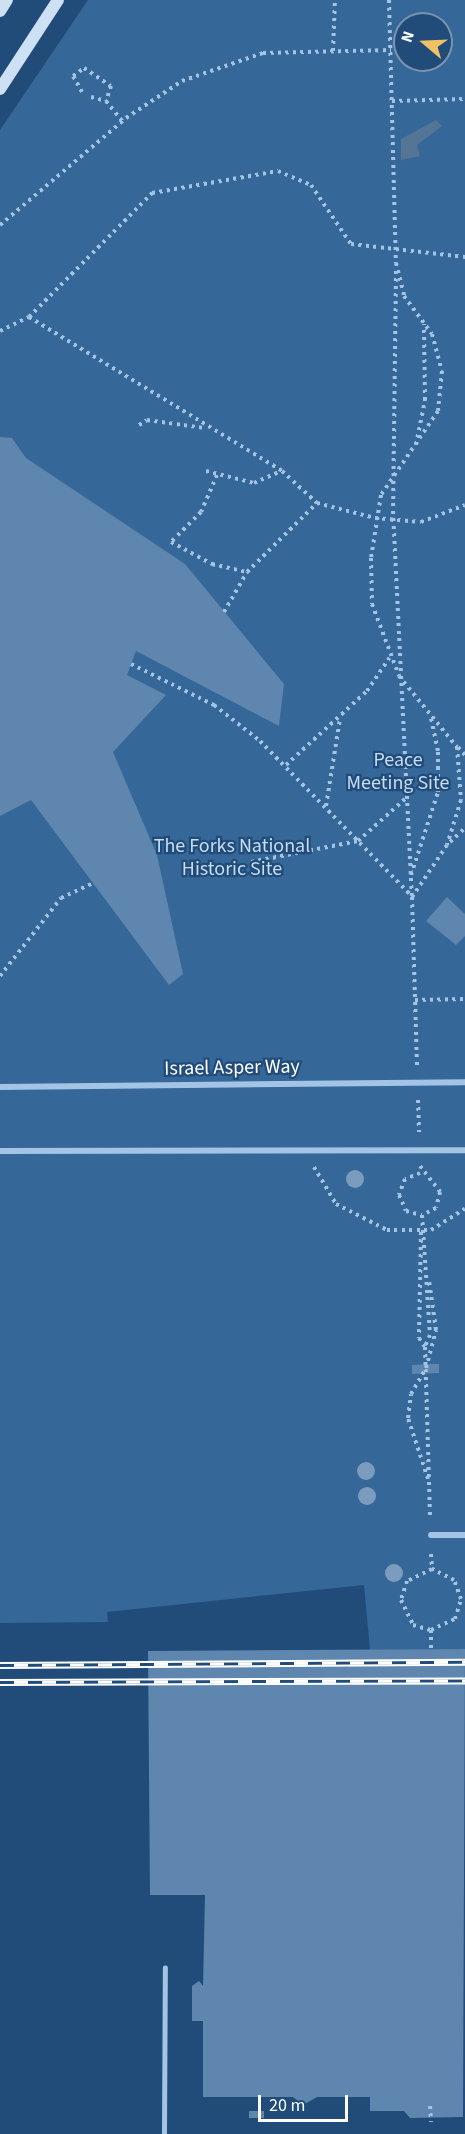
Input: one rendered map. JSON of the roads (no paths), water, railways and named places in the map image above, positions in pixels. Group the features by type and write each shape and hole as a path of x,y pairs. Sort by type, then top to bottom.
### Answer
{"main road":[{"path":"0,11 7,0"},
{"path":"0,89 58,0"}],"street":[{"name":"Israel Asper Way","path":"0,1087 465,1082"},
{"path":"0,1151 465,1150"},
{"path":"431,1535 465,1535"}],"lane":[{"path":"164,2134 165,1968"}],"railway":[{"path":"0,1665 465,1662"},
{"path":"0,1682 465,1680"}],"park label":[{"name":"Peace Meeting Site","path":"398,772"},
{"name":"The Forks National Historic Site","path":"232,858"}]}
